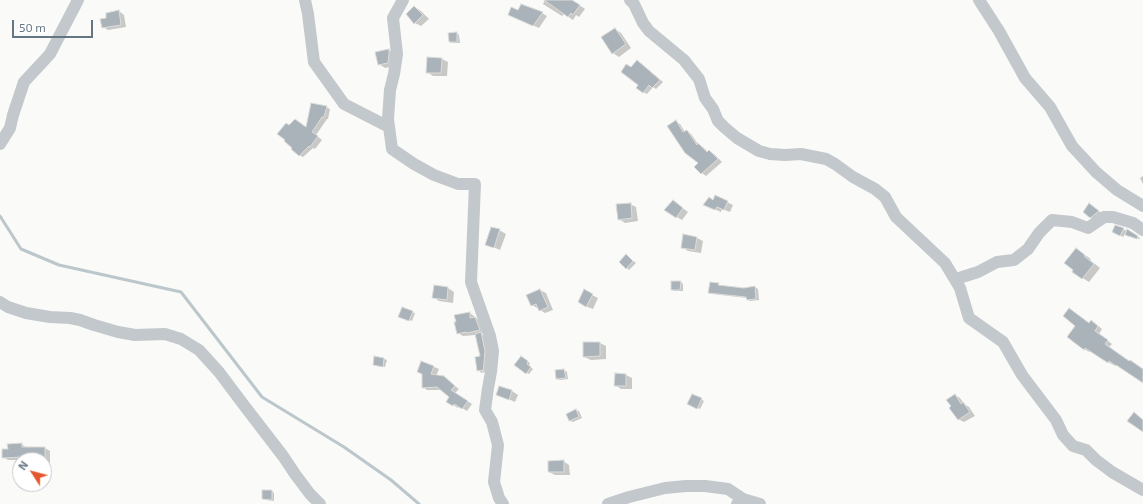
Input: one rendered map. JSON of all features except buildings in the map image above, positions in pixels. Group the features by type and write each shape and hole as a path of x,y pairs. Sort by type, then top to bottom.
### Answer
{"street":[{"path":"0,144 10,128 13,114 24,82 50,54 78,0"},
{"path":"305,0 314,62 344,104 389,127"},
{"path":"403,0 392,18 397,54 390,90 388,119 392,149 434,175 458,184 475,184 471,282 490,336 493,351 485,410 492,422 498,445 494,482 499,498 503,504"},
{"path":"630,0 634,4 649,31 684,60 699,79 705,98 713,109 718,121 737,138 759,151 778,155 801,154 826,159 836,164 853,177 875,188 885,197 896,217 945,263 956,279 960,288 969,318 1003,342 1022,375 1056,420 1063,435 1073,446 1086,450 1112,472 1143,490"},
{"path":"979,0 999,31 1025,78 1050,107 1072,146 1096,172 1117,190 1143,206"},
{"path":"956,279 978,272 997,262 1014,260 1028,249 1039,233 1052,220 1072,222 1088,228 1104,217 1113,217 1133,223 1143,230"},
{"path":"0,302 8,307 26,313 80,320 118,332 135,335 165,334 182,339 198,350 219,372 295,474 320,504"},
{"path":"608,504 665,488 686,486 705,486 728,489 740,502 760,504"}],"waterway":[{"path":"0,216 21,249 59,265 181,292 262,397 344,447 391,480 419,504"}]}
